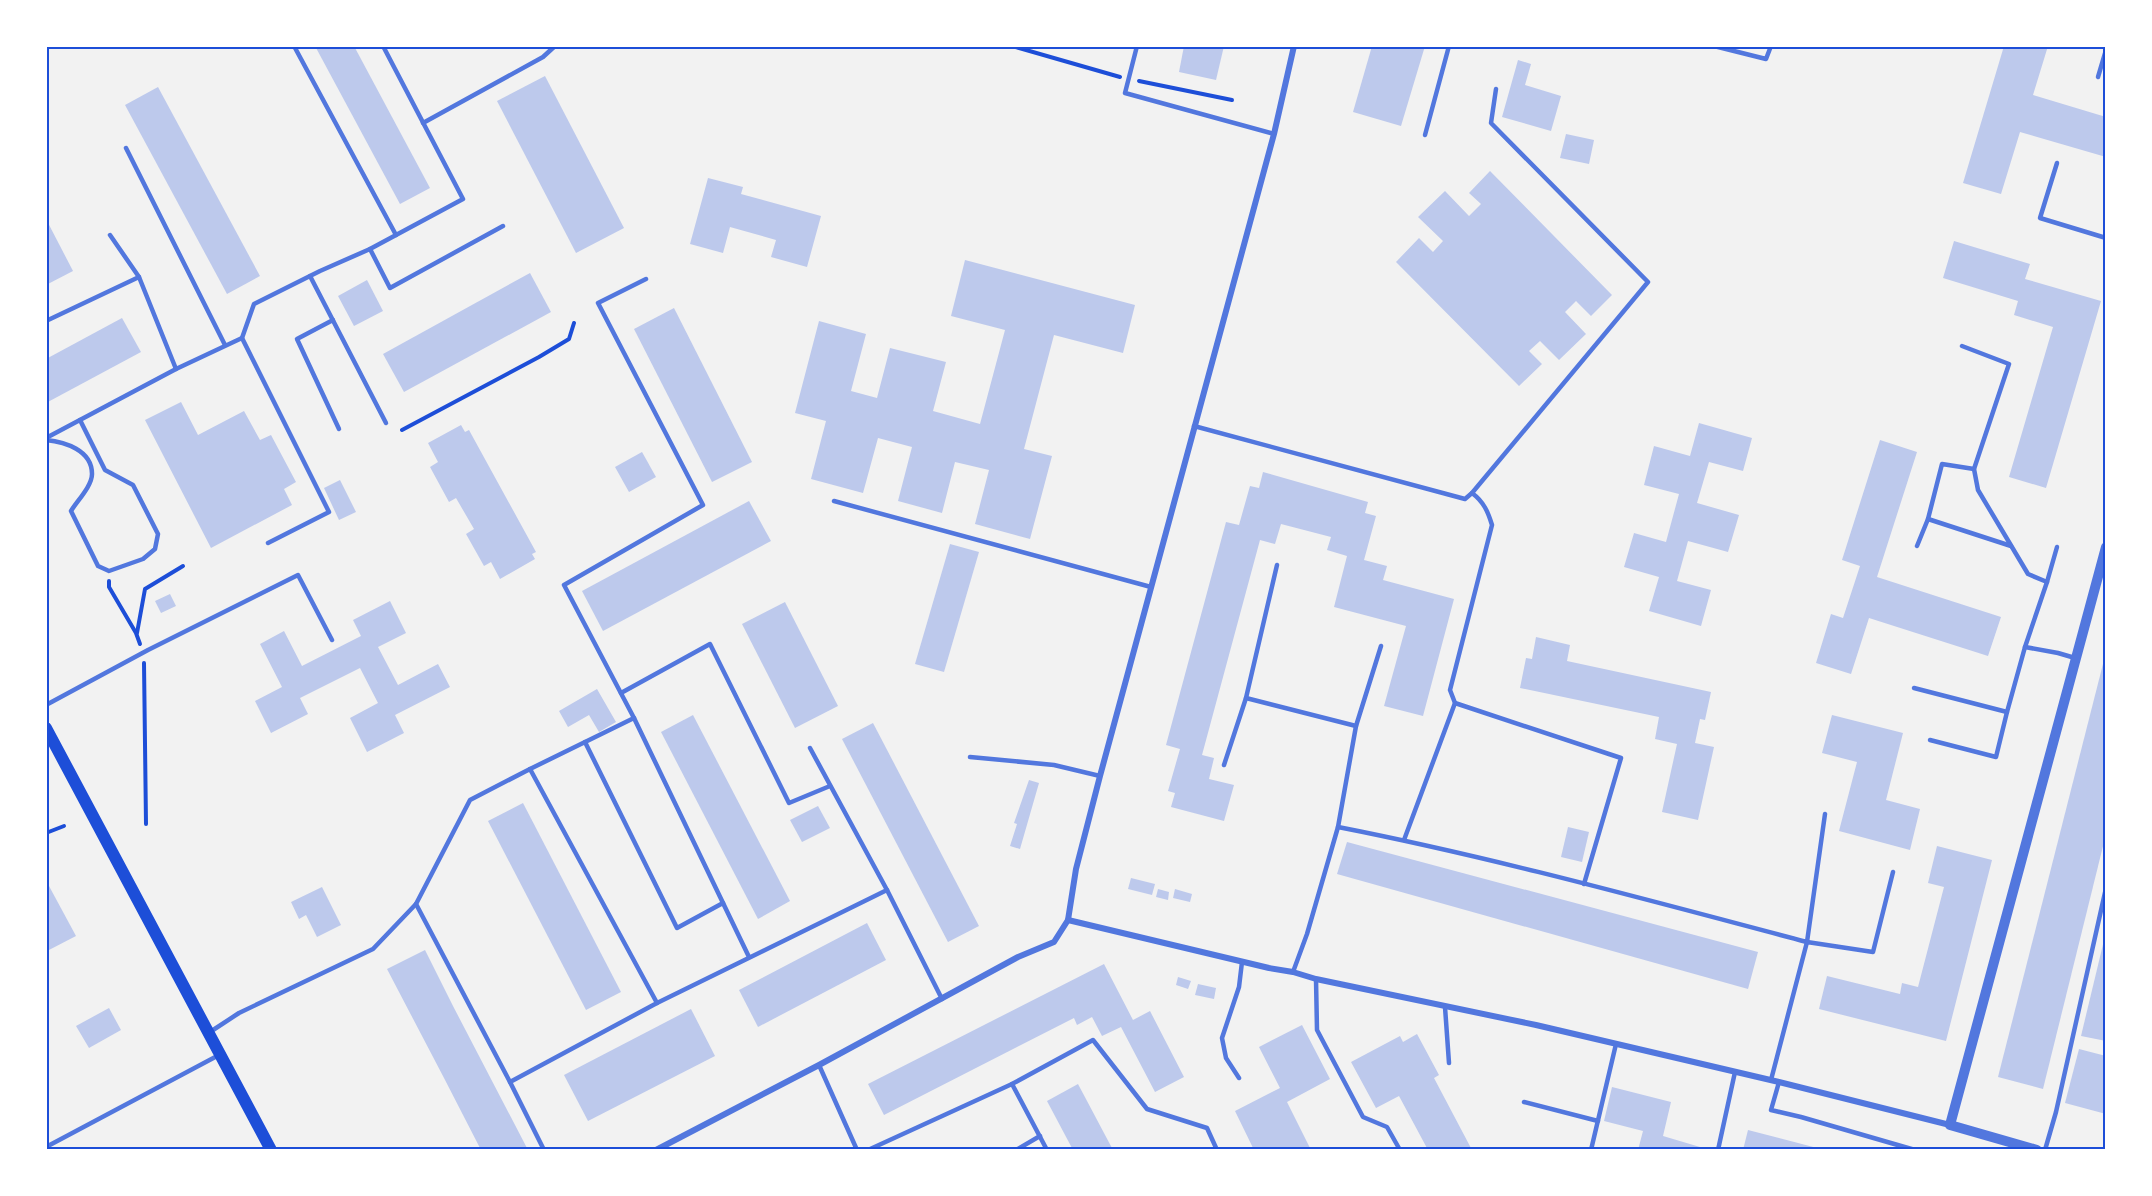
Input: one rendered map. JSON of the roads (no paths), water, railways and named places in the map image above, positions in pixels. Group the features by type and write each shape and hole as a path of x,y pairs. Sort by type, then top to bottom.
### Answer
{"main road":[{"path":"46,728 271,1149"}],"street":[{"path":"656,1149 819,1065 1018,957 1054,942 1068,920 1076,869 1100,776 1274,134 1294,46"},
{"path":"1950,1125 2106,548"},
{"path":"1068,920 1316,979 1536,1025 1771,1080 2037,1149"}],"lane":[{"path":"294,46 396,235"},
{"path":"268,543 329,512 242,338 254,304 370,249 463,199 383,46"},
{"path":"423,123 543,57 555,46"},
{"path":"1137,46 1125,93 1229,124 1274,134"},
{"path":"1425,135 1449,46"},
{"path":"1714,46 1766,59 1771,46"},
{"path":"2098,77 2106,50"},
{"path":"1194,426 1465,499 1472,493 1648,282 1491,123 1496,89"},
{"path":"126,148 225,345"},
{"path":"2056,163 2040,219 2106,238"},
{"path":"370,249 390,288 503,226"},
{"path":"110,235 139,277 176,369"},
{"path":"310,276 386,423"},
{"path":"46,321 139,277"},
{"path":"646,279 598,303 703,505 564,585 634,718 749,957"},
{"path":"333,320 297,339 339,429"},
{"path":"46,439 176,369 242,338"},
{"path":"1962,346 2009,364 1974,470 1978,490 2028,574 2047,582"},
{"path":"46,439 65,442 76,448 87,459 92,474 88,485 71,511 98,566 109,571 143,559 155,549 159,534 133,485 105,470 80,420"},
{"path":"1917,546 1928,519 1942,464 1974,470"},
{"path":"1404,840 1455,703 1450,690 1492,525 1487,509 1472,493"},
{"path":"834,501 1150,587"},
{"path":"1928,519 2011,546"},
{"path":"1930,740 1996,757 2025,647 2057,547"},
{"path":"1224,765 1246,698 1277,565"},
{"path":"46,705 297,574 332,640"},
{"path":"621,693 710,644 789,803 830,786"},
{"path":"1293,972 1307,934 1338,827 1356,726 1381,646"},
{"path":"2025,647 2058,652 2075,658"},
{"path":"1914,688 2007,712"},
{"path":"1246,698 1356,726"},
{"path":"1455,703 1621,758 1584,884"},
{"path":"210,1032 239,1013 373,949 416,904 470,800 634,718"},
{"path":"585,742 677,928 723,903"},
{"path":"810,748 887,890 942,999"},
{"path":"970,757 1054,765 1100,776"},
{"path":"530,769 657,1003"},
{"path":"1771,1080 1807,942 1825,814"},
{"path":"1338,827 1404,840 1584,884 1807,942 1873,952 1893,872"},
{"path":"2045,1149 2056,1112 2106,888"},
{"path":"510,1082 657,1003 887,890"},
{"path":"416,904 544,1149"},
{"path":"1239,1078 1226,1058 1222,1038 1239,987 1242,962"},
{"path":"1316,979 1317,1030 1363,1117 1387,1127 1400,1149"},
{"path":"1445,1007 1449,1063"},
{"path":"868,1149 1012,1084 1093,1040 1147,1109 1208,1128 1217,1149"},
{"path":"1592,1149 1616,1044"},
{"path":"46,1148 221,1053"},
{"path":"819,1065 857,1149"},
{"path":"1718,1149 1735,1072"},
{"path":"1779,1082 1771,1110 1915,1149"},
{"path":"1012,1084 1047,1149"},
{"path":"1524,1102 1598,1121"},
{"path":"1016,1149 1040,1136"}]}
